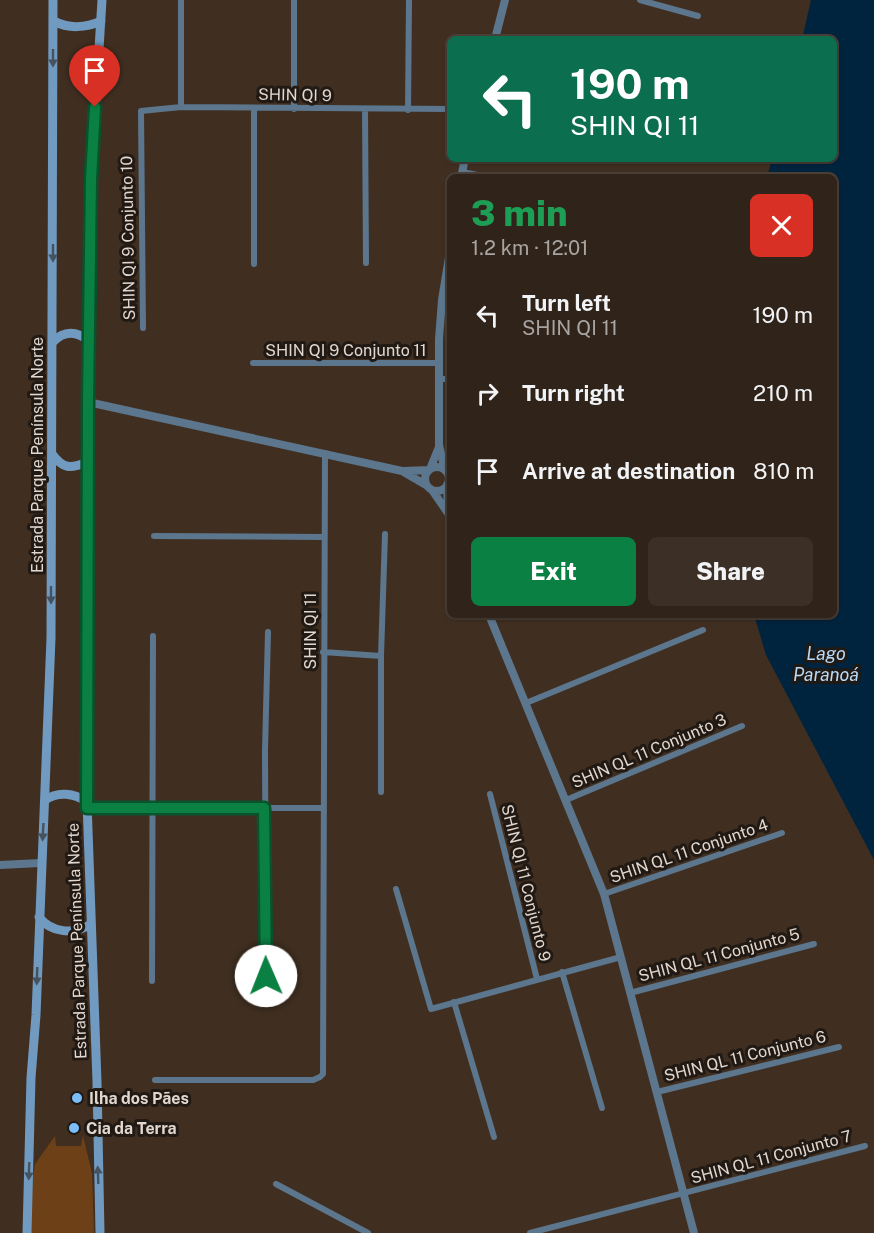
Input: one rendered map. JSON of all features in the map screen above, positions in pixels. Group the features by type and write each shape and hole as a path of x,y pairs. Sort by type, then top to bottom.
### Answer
{"main road":[{"name":"Estrada Parque Península Norte","path":"27,1233 31,1078 36,1015 51,638 53,0"},
{"name":"Estrada Parque Península Norte","path":"100,1233 87,805 91,179 102,0"},
{"path":"54,21 66,26 88,26 101,21"},
{"path":"53,342 61,334 71,333 81,335 89,341"},
{"path":"52,454 58,463 66,466 73,467 88,462"},
{"path":"45,800 65,794 81,798 87,805"},
{"path":"39,917 51,928 60,930 80,929 91,924"}],"street":[{"path":"181,107 182,0"},
{"path":"294,0 294,109"},
{"path":"408,110 409,0"},
{"path":"496,36 505,0"},
{"path":"640,0 698,16"},
{"name":"SHIN QI 9","path":"141,111 181,107 447,109"},
{"path":"254,108 254,264"},
{"path":"365,109 366,263"},
{"name":"SHIN QI 9 Conjunto 10","path":"141,111 143,328"},
{"path":"447,281 440,320 439,363 439,445 447,473"},
{"name":"SHIN QI 9 Conjunto 11","path":"253,363 439,363"},
{"path":"440,379 447,380"},
{"path":"88,402 402,471 440,467 446,470"},
{"path":"439,445 425,480 447,510"},
{"name":"SHIN QI 11","path":"155,1080 313,1080 320,1077 323,1070 325,453"},
{"path":"402,471 429,488 440,491 447,485"},
{"path":"381,792 381,656 385,534"},
{"path":"154,536 323,537"},
{"path":"490,618 604,894 694,1233"},
{"path":"526,704 703,630"},
{"path":"266,976 264,808 268,632"},
{"path":"152,981 153,636"},
{"path":"323,652 381,656"},
{"name":"SHIN QL 11 Conjunto 3","path":"566,800 742,726"},
{"name":"SHIN QI 11 Conjunto 9","path":"490,794 537,979"},
{"path":"87,805 152,809 323,808"},
{"name":"SHIN QL 11 Conjunto 4","path":"604,894 782,833"},
{"path":"0,865 41,863"},
{"path":"396,889 431,1009 621,957"},
{"name":"SHIN QL 11 Conjunto 5","path":"630,993 814,944"},
{"path":"562,972 602,1108"},
{"path":"454,1002 494,1137"},
{"name":"SHIN QL 11 Conjunto 6","path":"657,1092 839,1047"},
{"name":"SHIN QL 11 Conjunto 7","path":"530,1233 865,1146"},
{"path":"276,1184 368,1233"}],"shaded area":[{"path":"55,1136 56,1146 81,1146 83,1136 92,1173 94,1233 30,1233 35,1164"}],"water":[{"name":"Lago Paranoá","path":"811,0 874,0 874,860 766,655 755,618 837,618 837,174 768,174 771,162 837,162 837,36 803,36"}],"place":[{"name":"Ilha dos Pães","path":"77,1098"},
{"name":"Cia da Terra","path":"74,1128"}],"route":[{"path":"95,107 91,179 88,402 87,808 264,808 266,976"}]}
